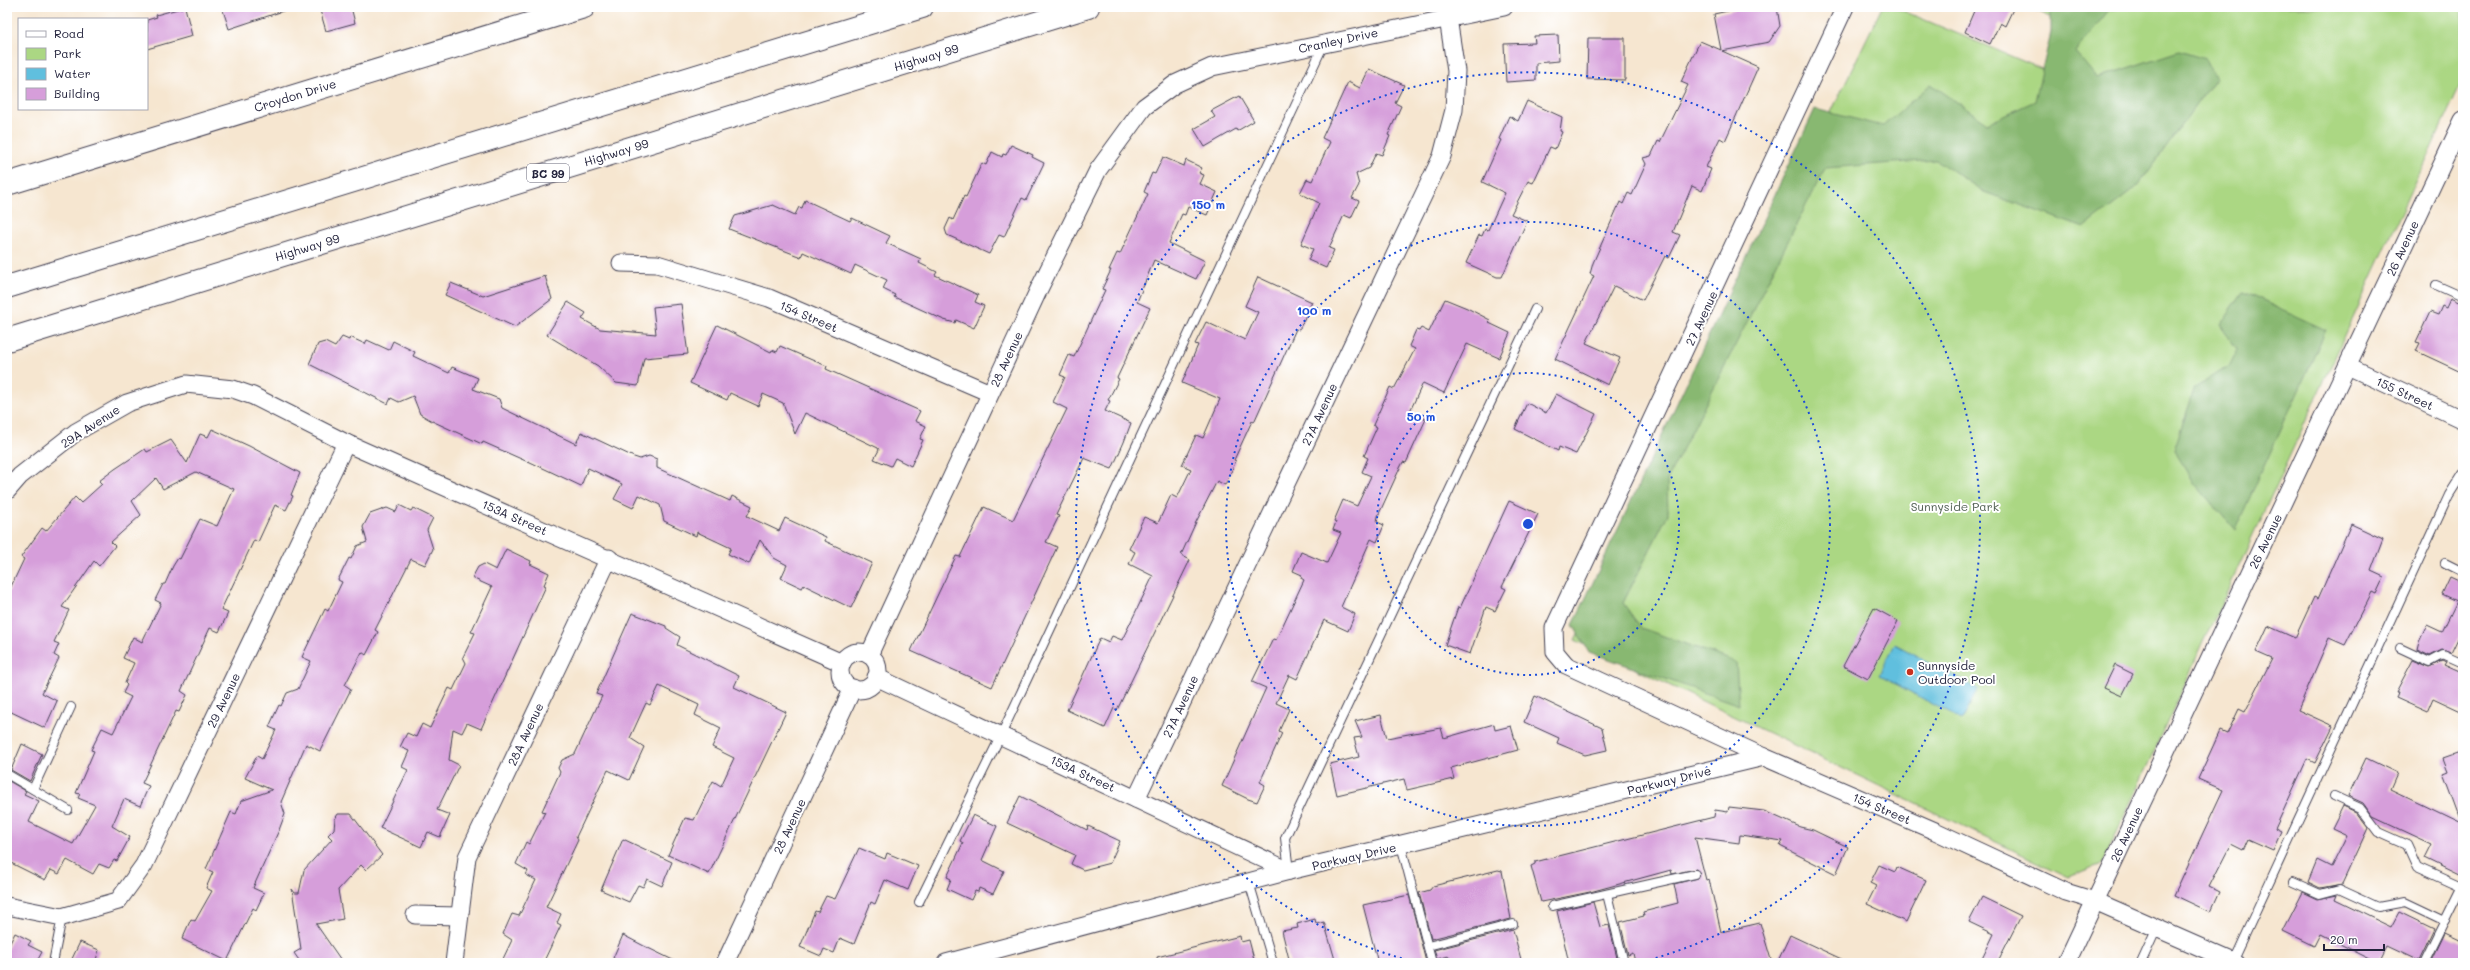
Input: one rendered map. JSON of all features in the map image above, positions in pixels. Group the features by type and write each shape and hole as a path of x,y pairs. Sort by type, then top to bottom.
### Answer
{"main road":[{"name":"Croydon Drive","path":"7,184 584,7"},
{"path":"7,287 922,7"},
{"name":"Highway 99","path":"7,340 1088,7"}],"street":[{"name":"Cranley Drive","path":"1175,84 1212,67 1325,42 1504,7"},
{"name":"27 Avenue","path":"1554,628 1845,7"},
{"name":"27A Avenue","path":"1136,798 1442,156 1454,110 1456,71 1448,18"},
{"name":"28 Avenue","path":"869,655 990,393 1098,170 1144,107 1175,84"},
{"name":"26 Avenue","path":"2066,963 2463,120"},
{"name":"154 Street","path":"621,263 657,264 769,298 990,393"},
{"name":"155 Street","path":"2348,366 2463,420"},
{"name":"153A Street","path":"186,384 233,389 253,396 346,443 842,663"},
{"name":"29A Avenue","path":"7,491 20,476 76,432 127,403 186,384"},
{"name":"29 Avenue","path":"62,917 118,901 144,865 346,443"},
{"name":"28A Avenue","path":"454,963 467,857 608,558"},
{"name":"154 Street","path":"1554,628 1555,652 1566,665 1764,757 1935,831 2066,892 2095,901 2234,962"},
{"path":"854,652 869,655 877,665 876,677 869,686 853,688 842,680 840,674 842,663 854,652"},
{"name":"153A Street","path":"876,677 1289,871"},
{"name":"28 Avenue","path":"725,963 853,688"},
{"name":"Parkway Drive","path":"946,963 1289,871 1764,757"},
{"path":"7,906 62,917"},
{"path":"415,916 459,916"}],"lane":[{"path":"919,902 1001,735 1325,42"},
{"path":"2436,285 2463,297"},
{"path":"1289,871 1285,838 1534,309"},
{"path":"2234,962 2446,502 2463,473"},
{"path":"2445,563 2463,572"},
{"path":"2400,648 2430,662 2443,656 2463,664"},
{"path":"33,789 71,708"},
{"path":"7,774 68,810"},
{"path":"2334,796 2360,808 2378,832 2407,845 2417,867 2462,886 2424,963"},
{"path":"1401,845 1432,963"},
{"path":"1552,906 1695,874"},
{"path":"1249,882 1273,963"},
{"path":"2293,882 2320,894 2339,890 2378,906 2405,902 2445,921"},
{"path":"1607,894 1624,963"},
{"path":"53,963 62,917"},
{"path":"1428,946 1513,924"},
{"path":"2141,963 2158,928"}],"green space":[{"name":"Sunnyside Park","path":"1882,7 1894,7 2044,70 2066,24 2028,7 2463,7 2463,79 2102,864 2069,877 1575,640"},
{"path":"2051,7 2130,7 2109,10 2075,52 2097,78 2179,51 2205,59 2215,78 2138,186 2084,228 1984,192 1936,160 1825,168 1667,480 1668,514 1623,603 1641,628 1736,662 1739,705 1589,652 1573,625 1815,109 1883,126 1931,84 1987,123 2035,101 2051,32"},
{"path":"2243,292 2326,330 2235,530 2195,484 2174,450 2195,388 2229,366 2237,349 2220,325"}],"water":[{"path":"1895,644 1978,689 1962,720 1879,675"}],"building":[{"path":"185,7 192,36 148,49 148,20 157,17 156,15"},
{"path":"222,7 286,7 286,10 229,29"},
{"path":"319,7 351,7 355,23 326,31"},
{"path":"1746,7 1777,7 1780,26 1769,42 1722,51 1758,67 1725,141 1720,138 1706,167 1711,169 1702,191 1692,186 1673,232 1680,235 1669,258 1665,256 1643,300 1614,286 1586,343 1620,358 1608,385 1555,359 1594,276 1590,274 1593,263 1620,202 1623,204 1628,193 1632,195 1646,164 1643,158 1651,156 1658,141 1660,142 1688,85 1681,82 1700,41 1721,50 1714,14"},
{"path":"1965,7 2014,7 2005,26 2000,23 1990,44 1965,32 1974,11"},
{"path":"1558,35 1559,61 1536,63 1536,80 1506,82 1504,44 1535,43 1534,36"},
{"path":"1588,38 1625,38 1625,80 1587,79"},
{"path":"1369,69 1404,85 1395,103 1401,106 1388,135 1390,136 1382,155 1376,153 1369,168 1356,174 1359,185 1352,198 1359,201 1351,218 1344,215 1329,248 1334,250 1326,268 1308,260 1313,249 1301,244 1319,203 1300,193 1307,179 1312,181 1330,142 1322,138 1348,82 1360,88"},
{"path":"1239,96 1254,121 1237,131 1236,129 1205,147 1194,129 1215,117 1211,111"},
{"path":"1527,101 1562,117 1560,131 1562,132 1555,149 1550,147 1533,183 1528,181 1511,214 1527,221 1502,277 1497,277 1466,263 1479,235 1482,236 1485,229 1488,230 1505,193 1482,182 1501,140 1499,139 1509,116 1518,121"},
{"path":"1011,145 1033,155 1032,157 1044,163 1026,200 1022,198 1004,237 999,235 989,254 947,235 945,229 950,218 953,220 964,196 966,197 982,163 986,165 992,152 1002,157 1003,154 1006,155"},
{"path":"1163,157 1184,166 1186,160 1202,168 1199,173 1204,175 1200,184 1217,192 1207,215 1188,207 1185,215 1182,214 1169,243 1205,261 1196,279 1154,260 1137,302 1150,308 1117,378 1119,379 1108,400 1110,401 1105,411 1131,423 1124,442 1112,469 1084,458 1056,515 1059,516 1046,542 1057,547 992,687 911,651 956,556 960,557 984,507 1013,520 1067,409 1053,402 1065,377 1060,375 1069,355 1074,357 1105,290 1102,289 1111,270 1109,270 1117,253 1120,254 1148,194 1144,192 1152,173 1155,174"},
{"path":"805,200 850,221 852,218 890,236 886,243 921,259 919,263 937,272 935,275 978,295 975,302 984,306 974,328 956,320 955,323 944,320 894,297 895,295 883,289 887,280 855,265 851,274 803,252 801,257 729,229 735,216 773,205 795,215 799,207 802,208"},
{"path":"545,276 552,299 515,327 445,295 451,283 483,296"},
{"path":"1258,277 1312,302 1299,330 1296,329 1254,422 1252,421 1234,460 1236,461 1225,485 1217,481 1196,522 1181,555 1190,560 1117,710 1114,708 1105,728 1067,710 1100,638 1109,642 1112,636 1122,640 1153,576 1129,564 1135,552 1129,549 1144,517 1158,523 1171,495 1177,498 1191,469 1182,465 1196,435 1203,438 1220,399 1182,383 1198,345 1195,344 1206,322 1245,340 1258,312 1245,306"},
{"path":"1445,299 1490,320 1489,323 1510,333 1499,358 1467,344 1444,393 1423,383 1410,411 1426,419 1406,463 1403,462 1378,516 1377,522 1384,525 1377,542 1371,539 1341,607 1355,614 1348,631 1324,620 1297,679 1289,675 1276,703 1289,709 1279,731 1282,733 1260,782 1265,785 1257,802 1248,799 1222,786 1266,688 1252,682 1273,639 1276,640 1304,580 1301,578 1302,575 1293,571 1301,552 1327,563 1341,533 1333,530 1336,522 1334,521 1343,500 1357,506 1371,476 1362,472 1368,458 1364,456 1377,427 1373,425 1390,387 1394,389 1415,349 1409,346 1416,330 1419,331 1421,328 1429,332"},
{"path":"2450,299 2463,305 2463,373 2416,351 2420,343 2416,342 2430,312 2438,315 2442,306 2446,308"},
{"path":"568,302 586,313 582,319 600,329 656,334 653,307 681,304 688,354 644,358 638,386 616,383 598,366 547,335"},
{"path":"717,325 771,352 772,350 777,352 780,346 827,366 826,369 920,411 915,421 926,426 920,439 923,440 911,466 895,458 891,466 874,459 879,450 878,448 805,413 795,434 783,403 763,394 758,406 730,393 727,400 690,383"},
{"path":"342,337 349,340 350,337 365,344 367,340 389,350 393,341 415,352 413,356 449,373 452,367 478,378 473,389 499,399 502,408 576,444 581,432 634,457 640,459 649,456 657,459 657,468 730,501 732,496 752,506 747,516 779,531 785,518 826,537 825,541 872,563 851,608 804,585 802,588 781,578 787,565 774,558 760,540 749,564 728,554 731,548 697,532 696,536 664,521 660,505 639,495 633,508 614,499 622,484 588,468 581,486 528,461 483,442 482,444 432,421 420,414 413,396 399,402 391,398 388,404 309,364 318,344 325,342 335,347"},
{"path":"1556,394 1596,414 1576,454 1559,447 1558,451 1515,429 1527,403 1546,413"},
{"path":"212,429 249,446 300,473 291,495 293,496 286,510 275,505 258,542 254,540 221,610 228,613 219,632 210,628 181,691 187,695 179,712 176,711 142,783 149,786 140,806 124,799 112,826 130,837 117,861 114,860 109,868 99,864 93,874 67,860 59,874 51,870 45,880 7,861 7,780 26,791 24,794 39,801 29,822 73,844 95,805 78,798 80,794 76,793 94,751 91,750 102,728 113,733 131,697 123,693 127,685 125,683 134,663 123,658 133,637 142,642 161,603 155,600 163,584 165,584 173,566 178,558 180,559 200,519 217,526 234,489 196,472 163,489 156,478 132,501 141,515 111,542 115,546 99,566 94,561 62,607 69,610 54,642 59,644 54,655 59,658 42,693 57,701 45,728 7,710 7,595 24,559 21,557 42,528 46,531 75,497 81,503 102,484 99,481 115,469 145,449 147,452 171,440 187,463 200,434 208,437"},
{"path":"1509,501 1538,514 1502,587 1506,589 1495,611 1486,607 1470,654 1445,645 1458,607 1460,608"},
{"path":"399,505 411,511 413,508 433,518 427,530 433,549 425,565 411,559 375,630 378,632 366,655 362,652 345,685 351,689 320,751 306,744 281,802 285,814 253,888 264,893 256,910 253,908 227,961 182,939 191,919 195,921 212,891 206,888 213,872 206,869 231,812 236,814 241,801 272,790 245,778 257,756 262,759 276,730 269,727 279,705 281,706 287,693 298,689 311,661 302,657 325,609 328,611 342,582 338,580 357,546 367,542 363,527 370,514 387,508 396,512"},
{"path":"2351,524 2383,539 2371,571 2384,577 2376,594 2372,592 2345,645 2329,638 2298,710 2333,726 2315,763 2307,759 2275,829 2281,832 2273,850 2248,839 2243,850 2231,844 2209,887 2219,892 2210,912 2174,895 2223,790 2198,779 2220,731 2227,734 2239,709 2245,712 2272,659 2256,652 2268,626 2295,638 2314,597 2318,599"},
{"path":"506,549 531,561 530,564 549,573 544,585 546,586 481,729 467,723 462,733 453,729 449,760 459,765 437,810 450,815 440,837 428,832 421,847 380,828 408,770 402,767 409,751 400,747 407,733 416,737 422,724 430,728 449,688 453,690 466,663 463,657 475,633 471,632 492,587 472,578 478,567 484,564 496,570"},
{"path":"2450,577 2463,583 2463,628 2451,653 2442,650 2430,656 2417,650 2419,642 2427,625 2442,632 2457,601 2442,594"},
{"path":"1874,608 1898,621 1868,679 1843,666"},
{"path":"632,613 666,626 666,628 680,637 677,645 739,676 734,687 786,712 709,874 668,855 685,818 694,820 713,781 721,786 734,758 712,747 721,728 695,715 699,705 659,686 650,705 646,703 630,738 644,747 629,780 608,770 576,837 578,840 546,907 561,914 557,923 561,925 543,963 501,963 512,940 503,934 512,914 519,916 536,880 526,875 528,871 516,864 526,842 529,844 545,812 542,811 560,772 558,768 562,760 575,754 602,696 596,694"},
{"path":"2413,660 2430,667 2443,661 2447,663 2445,666 2463,674 2463,712 2433,698 2427,712 2396,698 2398,692 2396,692"},
{"path":"2115,665 2133,674 2122,696 2104,688"},
{"path":"1535,696 1602,728 1607,750 1585,755 1557,743 1559,738 1524,722"},
{"path":"1381,715 1387,738 1441,728 1444,738 1494,724 1495,730 1511,726 1518,750 1451,768 1454,779 1407,790 1404,779 1337,795 1330,764 1359,757 1354,738 1362,737 1355,721"},
{"path":"22,744 42,754 30,781 11,770"},
{"path":"2463,751 2463,822 2461,822 2443,773 2448,771 2443,758"},
{"path":"2366,758 2397,773 2390,789 2463,824 2463,877 2424,858 2431,844 2373,817 2363,803 2348,796"},
{"path":"1020,796 1087,830 1088,826 1120,841 1110,863 1083,870 1071,864 1075,855 1007,823"},
{"path":"2343,806 2356,812 2368,828 2342,884 2320,888 2308,882 2317,860 2331,867 2347,835 2332,828"},
{"path":"1729,807 1764,811 1800,827 1813,830 1848,847 1836,874 1780,846 1783,841 1740,835 1739,843 1695,837 1706,880 1709,879 1721,932 1760,923 1772,963 1635,963 1633,953 1628,955 1620,922 1644,916 1643,912 1678,903 1674,884 1698,878 1700,873 1696,869 1672,874 1671,870 1590,892 1541,902 1531,866 1535,864 1535,862 1714,817 1715,810 1728,812"},
{"path":"338,814 351,814 382,855 366,870 361,865 338,890 343,919 316,924 343,963 301,963 294,953 301,949 292,889 295,893 299,893 304,870 332,839 328,835 334,829 335,819"},
{"path":"973,815 997,826 982,860 1004,871 993,894 979,888 978,892 975,891 971,900 947,889 951,879 947,877 963,843 960,841"},
{"path":"623,839 672,862 662,886 647,879 643,887 638,885 629,902 601,890"},
{"path":"859,848 885,859 887,853 918,866 908,890 885,880 875,904 871,902 854,944 840,938 834,953 824,949 821,956 800,947 815,911 818,912 826,896 835,899"},
{"path":"1879,865 1895,872 1897,867 1926,880 1906,922 1867,904 1876,886 1870,883"},
{"path":"1498,870 1502,871 1511,919 1431,939 1419,893 1430,890 1433,886"},
{"path":"2303,892 2318,899 2337,895 2335,900 2391,927 2399,912 2434,929 2419,960 2387,945 2378,963 2320,934 2314,946 2283,931"},
{"path":"1409,895 1426,962 1378,963 1363,905"},
{"path":"1982,897 2021,916 1997,963 1980,963 1994,934 1969,922"},
{"path":"1593,902 1600,927 1609,925 1617,958 1597,963 1569,963 1557,911"},
{"path":"1315,919 1316,924 1324,922 1336,963 1290,963 1282,931 1298,928 1297,924"},
{"path":"1513,930 1522,963 1451,963 1449,956 1437,959 1434,950"},
{"path":"15,933 31,941 28,945 42,952 36,963 7,963 7,949"},
{"path":"2444,934 2463,943 2463,963 2430,963"},
{"path":"623,935 679,963 621,963 613,958"},
{"path":"1790,935 1807,943 1850,963 1777,963"},
{"path":"1240,936 1241,942 1249,940 1255,963 1158,963 1157,957"},
{"path":"80,942 99,950 95,963 70,963"}],"place":[{"name":"Sunnyside Outdoor Pool","path":"1910,672"}]}
